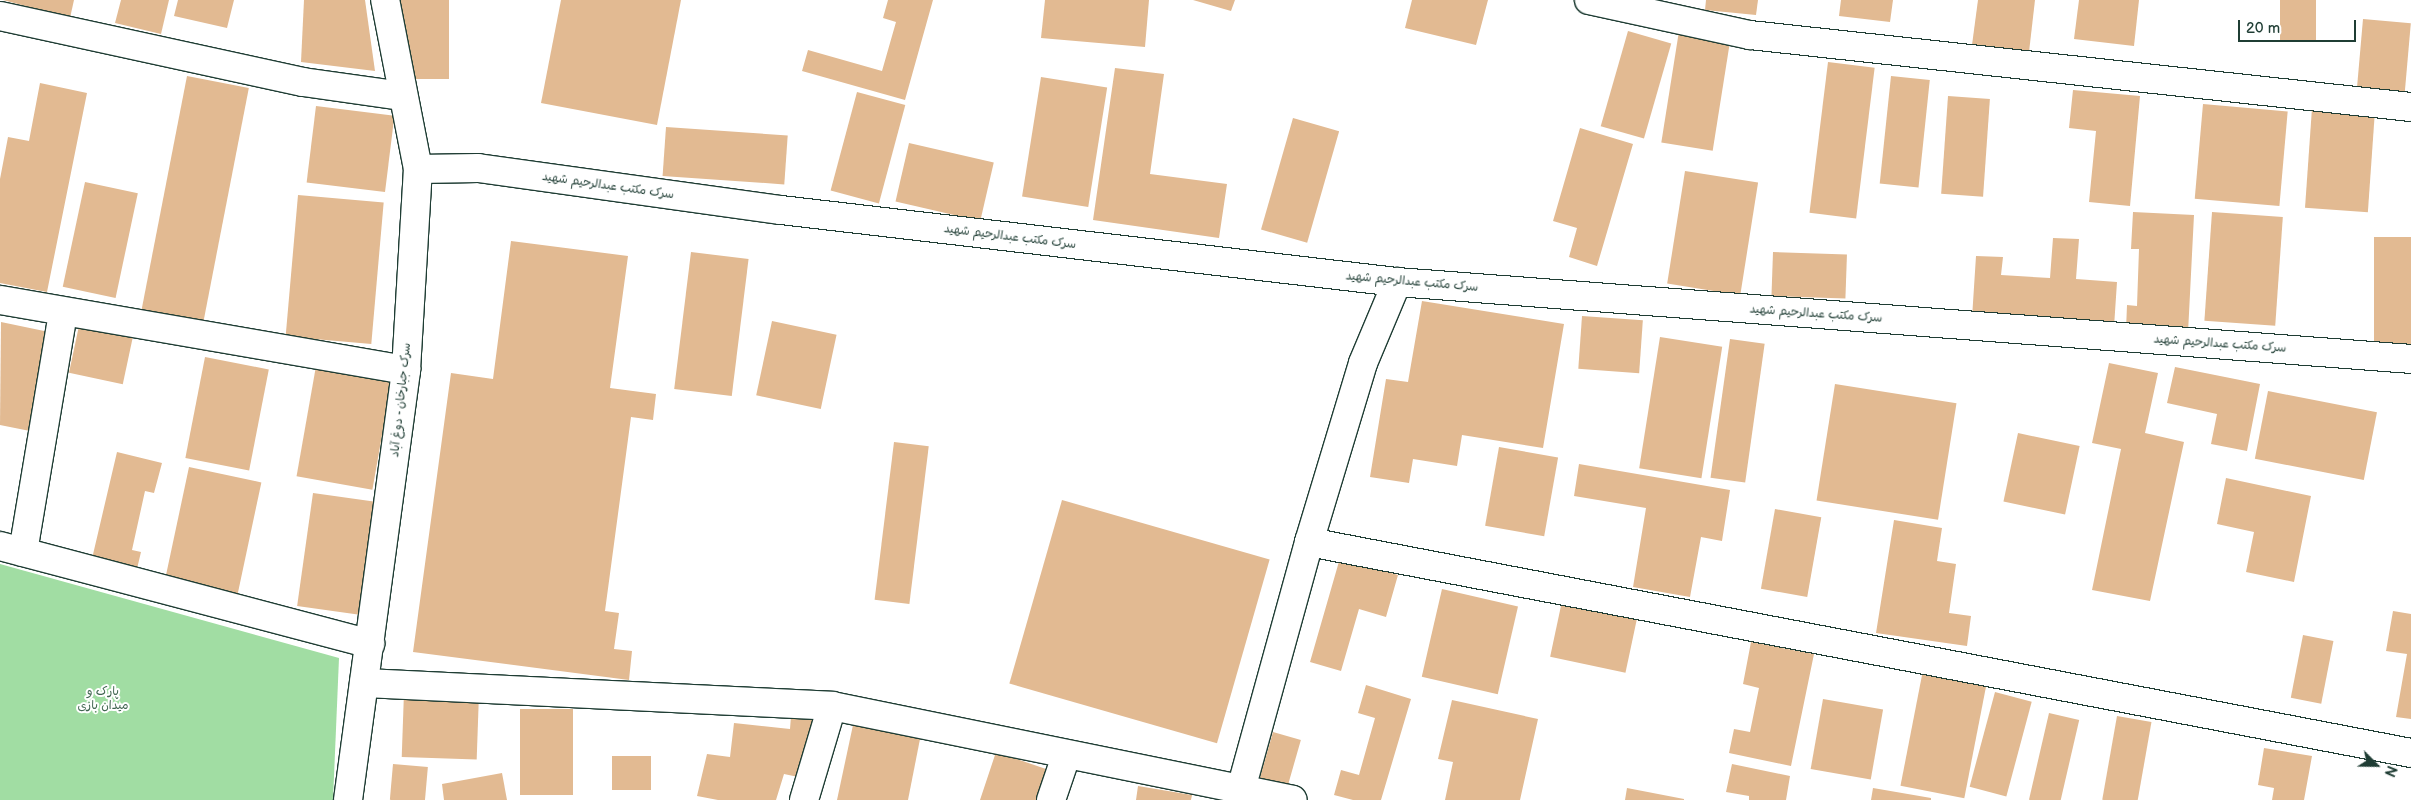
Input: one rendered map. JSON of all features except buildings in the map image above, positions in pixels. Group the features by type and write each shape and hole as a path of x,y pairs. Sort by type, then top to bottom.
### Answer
{"street":[{"name":"سرک جبارخان - دوغ آباد","path":"348,800 406,370 418,169 385,0"},
{"path":"1589,0 1750,35 2411,107"},
{"path":"0,16 303,82 403,96"},
{"name":"سرک مکتب عبدالرحیم شهید","path":"418,169 478,168 781,210 1396,282 2411,359"},
{"path":"1240,795 1309,542 1363,363 1396,282"},
{"path":"0,300 63,313 406,370"},
{"path":"63,313 12,549 370,644"},
{"path":"1309,542 2411,753"},
{"path":"364,683 832,706 1240,795 1292,800"},
{"path":"804,800 832,706"},
{"path":"1051,800 1066,756"}],"green space":[{"name":"پارک و میدان بازی","path":"0,564 339,658 333,800 0,800"}]}
